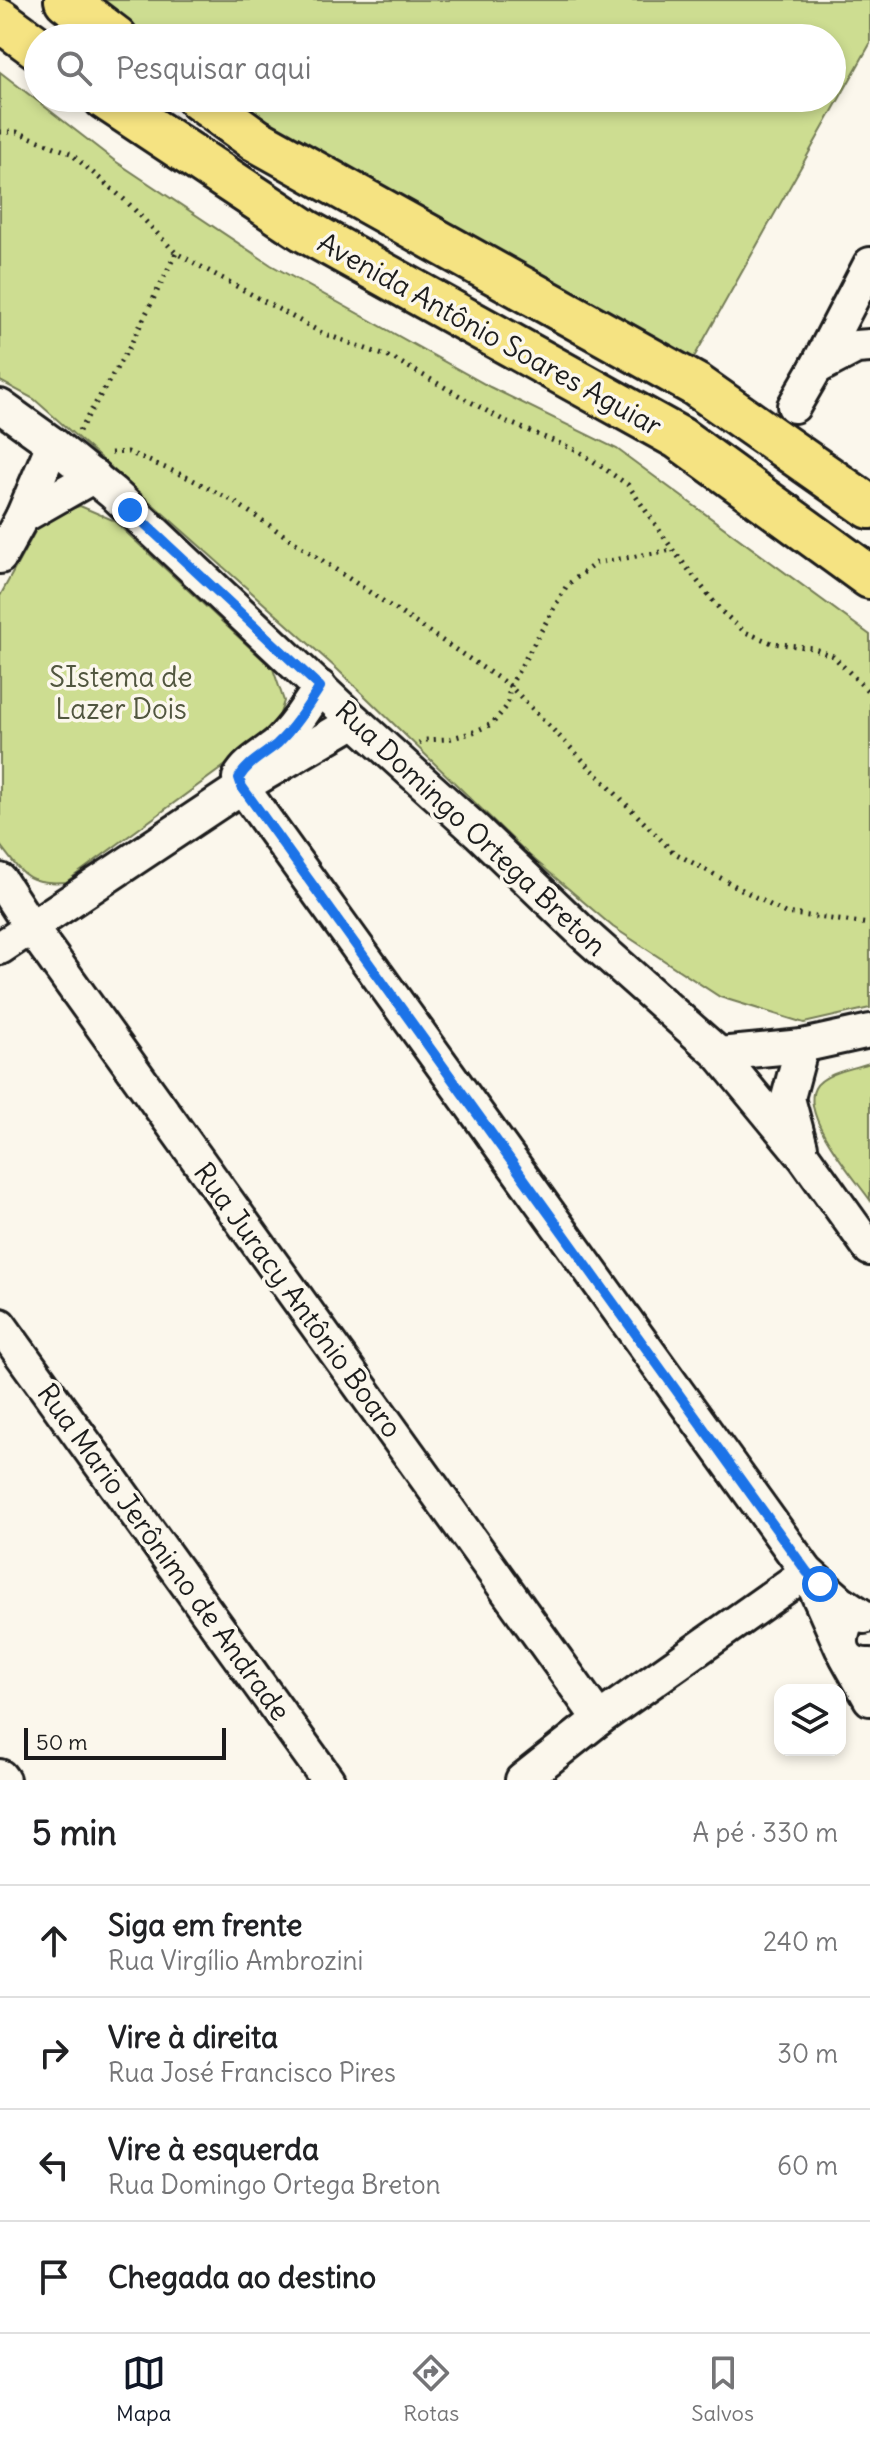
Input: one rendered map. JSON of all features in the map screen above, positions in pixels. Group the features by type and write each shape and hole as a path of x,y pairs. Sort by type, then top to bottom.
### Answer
{"main road":[{"path":"66,0 98,24"},
{"path":"0,20 24,38"},
{"name":"Avenida Antônio Soares Aguiar","path":"126,112 304,230 679,438 870,577"},
{"name":"Avenida Antônio Soares Aguiar","path":"217,112 256,140 696,385 870,507"}],"street":[{"path":"865,272 865,307 870,316"},
{"path":"794,406 865,272"},
{"path":"816,368 856,347 870,346"},
{"name":"Rua Domingo Ortega Breton","path":"0,406 94,476 583,933 719,1054 805,1158 870,1249"},
{"path":"0,557 59,449"},
{"path":"22,517 94,476"},
{"path":"320,687 296,723 277,744 243,770 239,778 242,787 807,1572 853,1657"},
{"path":"0,948 242,787 355,721"},
{"name":"Rua Juracy Antônio Boaro","path":"1,885 599,1719"},
{"path":"719,1054 802,1046 870,1031"},
{"path":"802,1046 788,1098 805,1158"},
{"name":"Rua Mario Jerônimo de Andrade","path":"0,1325 328,1780"},
{"path":"807,1572 841,1602 867,1617"},
{"path":"522,1780 599,1719 807,1572"},
{"path":"867,1617 856,1619 842,1635 870,1699"}],"path":[{"path":"0,132 17,132 70,153 127,202 176,253 322,333 394,359 503,420 580,452 628,485 721,611 745,632 772,643 812,648 833,656 870,693"},
{"path":"59,449 130,346 176,253"},
{"path":"59,449 128,452 233,501 510,686 673,852 785,913 870,924"},
{"path":"399,759 425,740 448,739 492,724 507,706 510,686 567,585 596,563 673,550"}],"green space":[{"path":"90,0 870,0 870,44 846,87 846,24 118,24"},
{"path":"0,72 24,91 24,112 52,112 115,161 271,265 490,387 617,449 870,635 870,1008 804,1023 720,997 613,927 529,855 337,669 202,548 34,399 0,381"},
{"path":"243,112 832,112 688,368"},
{"name":"SIstema de Lazer Dois","path":"80,506 113,520 273,669 284,701 275,729 66,882 53,883 27,876 0,845 0,596 43,517"},
{"path":"870,1063 870,1200 831,1146 815,1114 812,1100 815,1088 825,1078"}],"route":[{"path":"130,510 320,687 296,723 277,744 243,770 239,778 242,787 807,1572 820,1584"}]}
